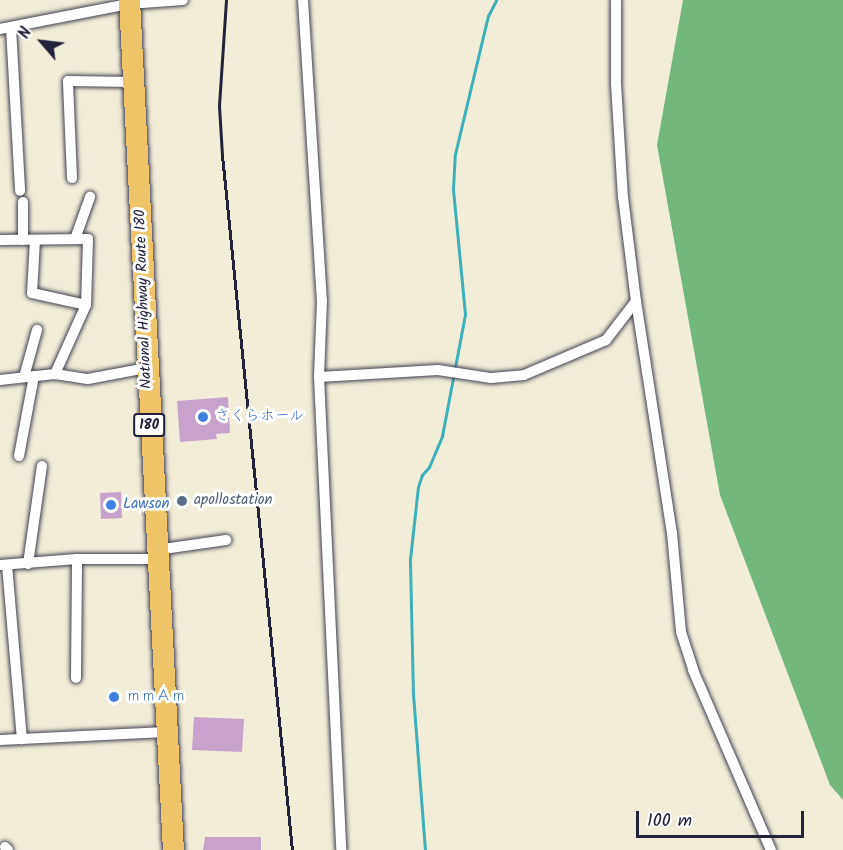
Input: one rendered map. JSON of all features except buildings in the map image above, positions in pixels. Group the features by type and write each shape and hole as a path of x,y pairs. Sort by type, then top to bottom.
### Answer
{"highway":[{"name":"National Highway Route 180","path":"129,2 173,850"}],"street":[{"path":"23,240 22,196 5,28 129,2 183,0"},
{"path":"303,0 322,301 319,377 341,850"},
{"path":"616,0 616,84 623,197 636,301 672,532 681,632 693,670 771,850"},
{"path":"72,178 68,81 134,82"},
{"path":"75,239 90,197"},
{"path":"0,240 88,239 86,305 55,374"},
{"path":"35,240 32,293 86,305"},
{"path":"319,377 445,371 464,376 491,378 524,375 606,339 636,301"},
{"path":"19,456 29,377 38,330"},
{"path":"0,380 55,374 88,379 147,369"},
{"path":"28,564 42,466"},
{"path":"22,739 4,565 156,554 226,540"},
{"path":"76,678 77,559"},
{"path":"0,740 166,732"}],"green space":[{"path":"683,0 843,0 843,800 830,785 720,495 657,145"}],"waterway":[{"path":"425,850 413,695 410,559 418,487 442,436 465,314 453,189 455,154 488,16 496,0"}],"railway":[{"path":"226,0 219,106 222,155 292,850"}],"place":[{"name":"さくらホール","path":"203,417"},
{"name":"apollostation","path":"182,501"},
{"name":"Lawson","path":"111,505"},
{"name":"ｍｍＡｍ","path":"114,697"}]}
